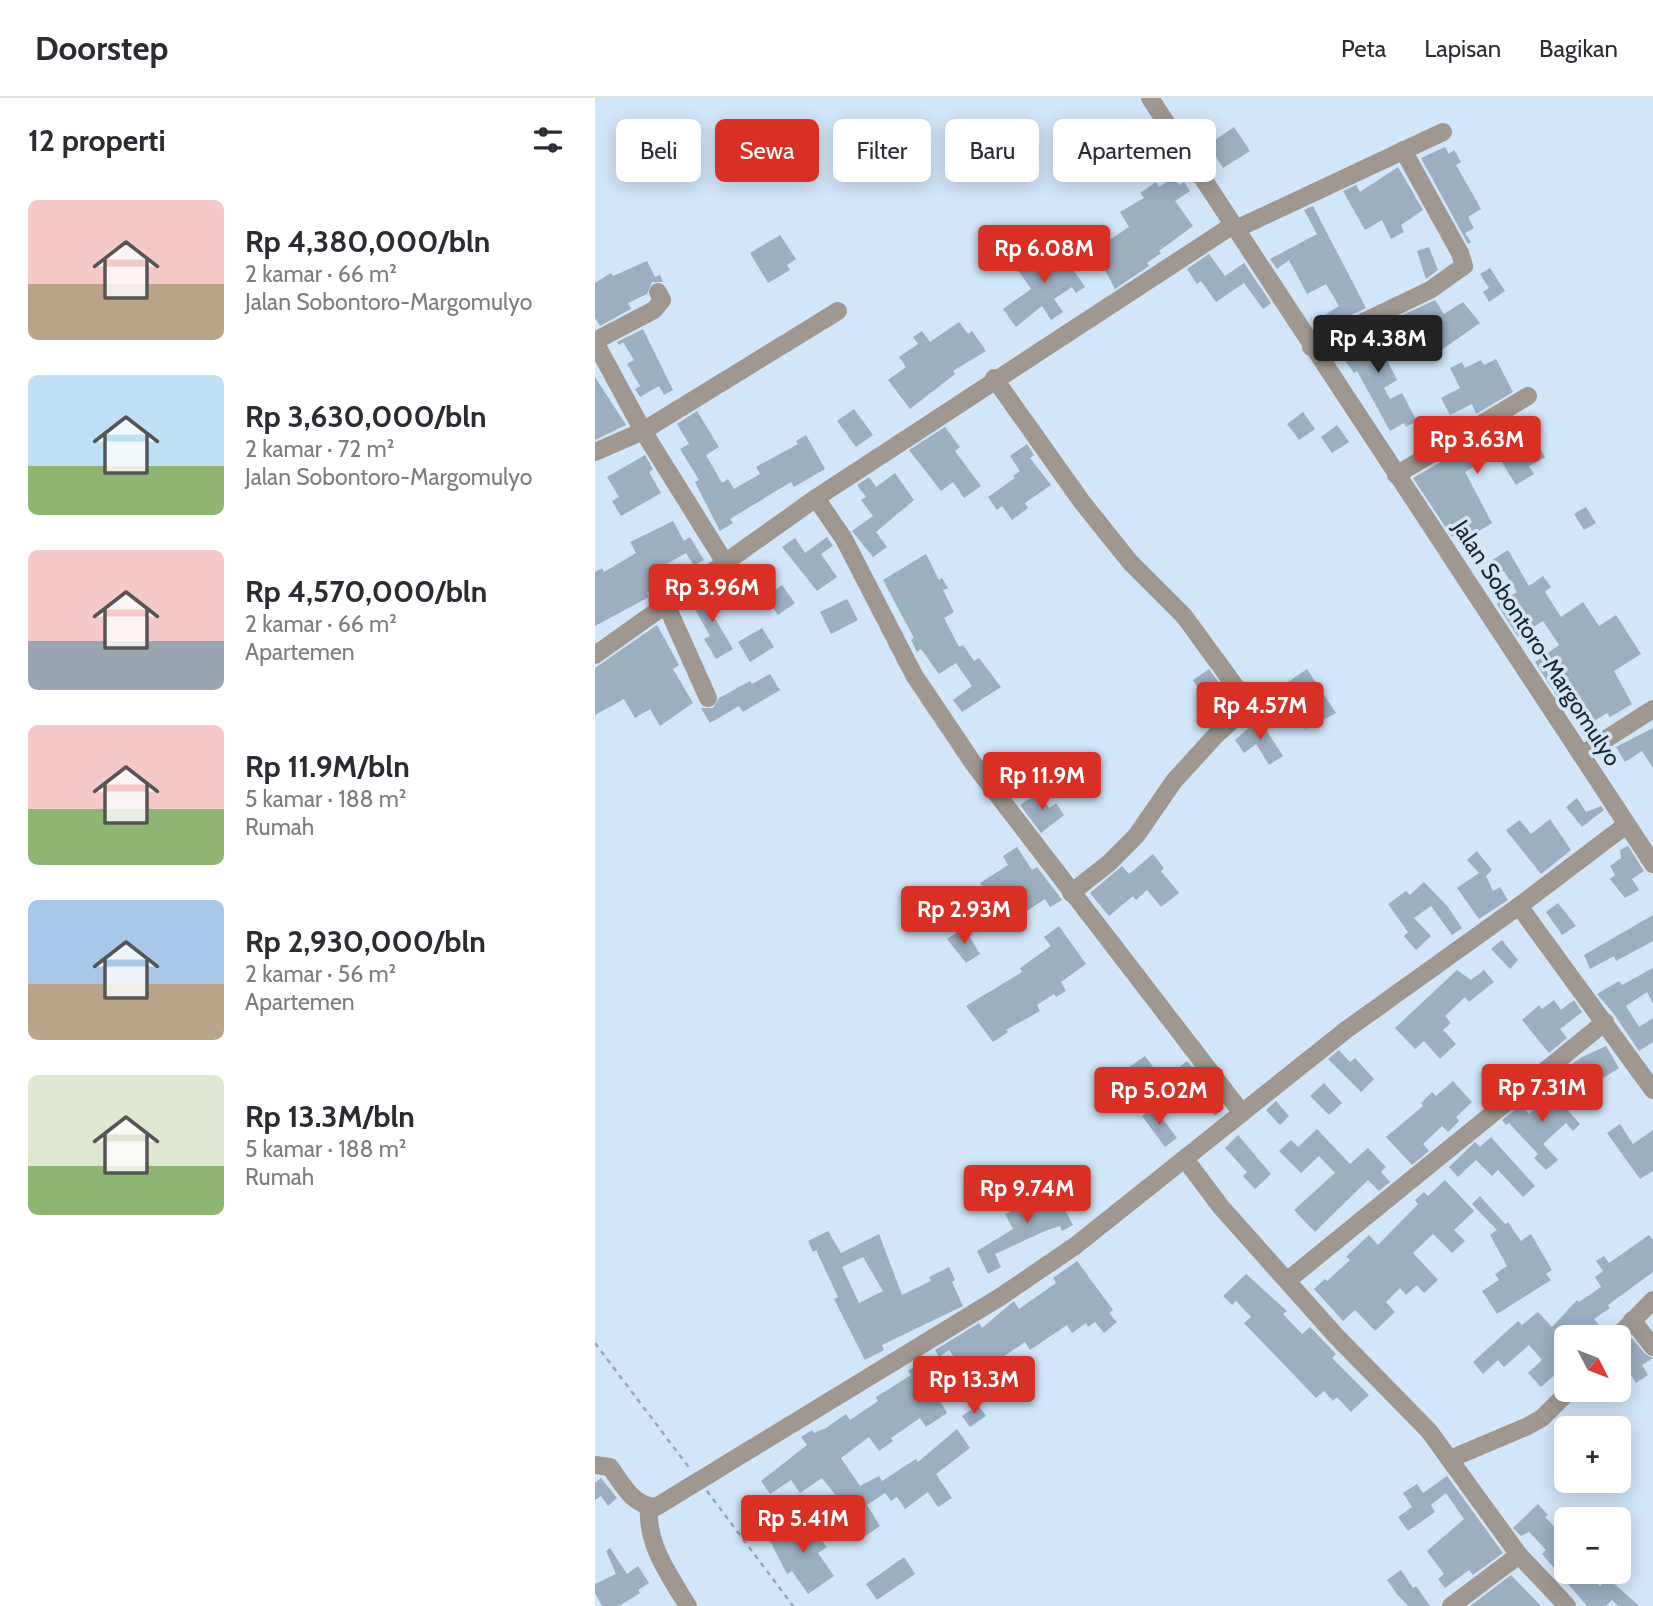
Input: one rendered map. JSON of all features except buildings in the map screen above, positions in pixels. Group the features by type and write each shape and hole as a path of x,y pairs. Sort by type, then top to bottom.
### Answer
{"street":[{"name":"Jalan Sobontoro-Margomulyo","path":"1150,98 1653,864"},
{"path":"595,655 724,561 994,378 1235,227 1443,132"},
{"path":"1311,347 1430,290 1464,266 1460,253 1403,150"},
{"path":"658,292 662,300 654,310 595,342 643,431 724,561"},
{"path":"595,452 643,431 838,311"},
{"path":"994,378 1082,502 1130,562 1184,616 1249,705 1216,735 1174,781 1136,836 1109,863 1072,893"},
{"path":"1396,475 1528,396"},
{"path":"816,498 843,539 913,675 999,799 1242,1113"},
{"path":"665,602 708,698"},
{"path":"1581,755 1653,709"},
{"path":"595,1465 610,1467 633,1499 642,1506 656,1507 1000,1297 1075,1246 1346,1030 1519,906 1626,825"},
{"path":"1519,906 1653,1090"},
{"path":"1287,1280 1605,1022"},
{"path":"1185,1159 1221,1207 1336,1336 1429,1431 1519,1555 1567,1606"},
{"path":"1628,1325 1653,1300"},
{"path":"1632,1320 1653,1347"},
{"path":"1450,1460 1535,1422 1557,1402"},
{"path":"649,1506 648,1527 665,1568 688,1606"},
{"path":"1451,1606 1519,1555"}]}
